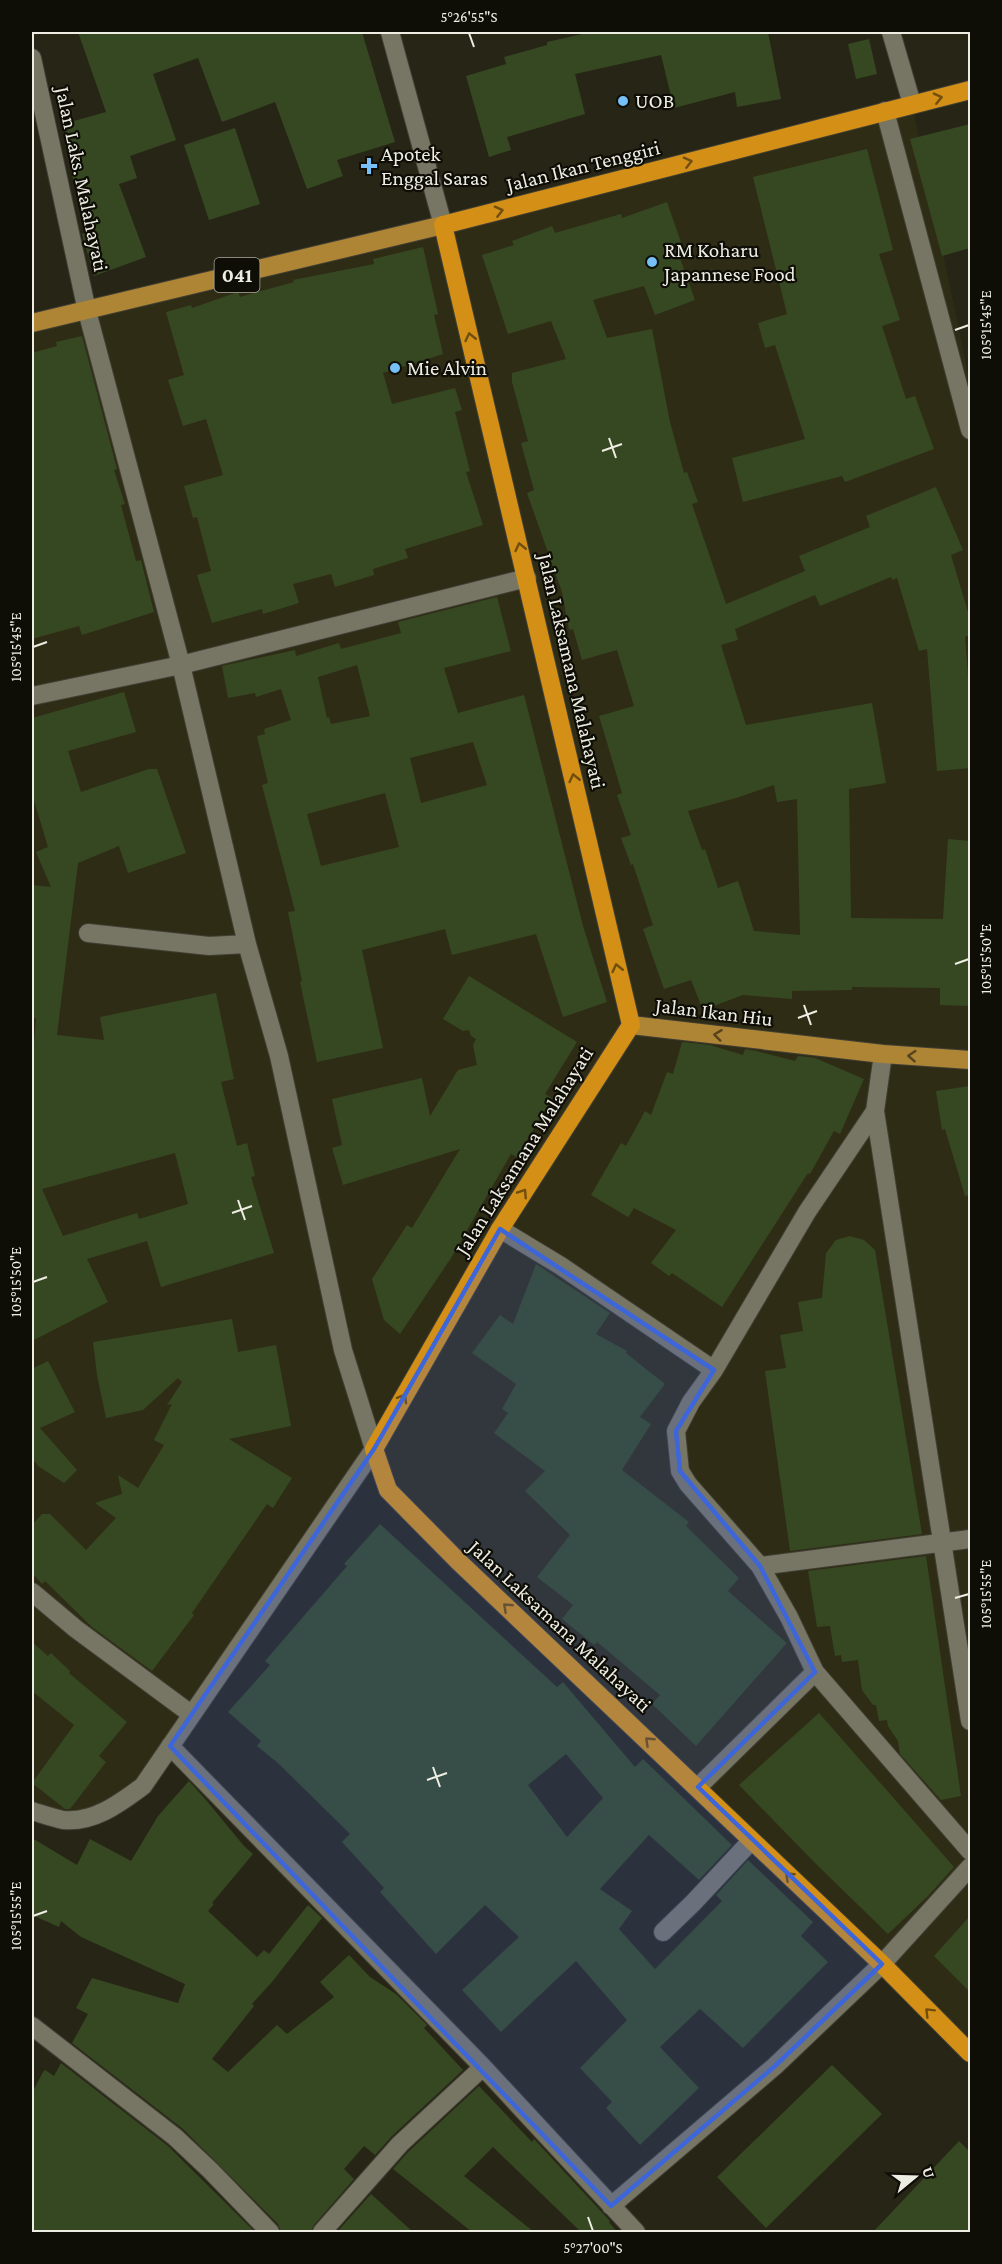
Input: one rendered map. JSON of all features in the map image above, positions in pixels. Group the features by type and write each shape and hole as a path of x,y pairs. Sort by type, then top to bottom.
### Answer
{"highway":[{"name":"Jalan Ikan Tenggiri","path":"443,225 970,90"},
{"name":"Jalan Laksamana Malahayati","path":"443,225 631,1025 500,1229 374,1449 388,1490 458,1561 698,1787 751,1841 882,1964 970,2053"}],"main road":[{"name":"Jalan Ikan Tenggiri","path":"32,323 443,225"},
{"name":"Jalan Ikan Hiu","path":"631,1025 883,1054 970,1060"}],"street":[{"name":"Jalan Laksamana Malahayati","path":"390,32 443,225"},
{"path":"891,32 912,104"},
{"name":"Jalan Laks. Malahayati","path":"32,58 87,311 181,665 247,944 279,1056 343,1350 374,1449"},
{"path":"885,111 970,430"},
{"path":"32,696 181,665 527,578"},
{"path":"88,933 209,946 247,944"},
{"path":"883,1054 875,1111 970,1721"},
{"path":"875,1111 807,1212 714,1371 691,1402 676,1431 680,1471 688,1484 760,1566 789,1617 815,1672 970,1851"},
{"path":"500,1229 561,1266 714,1371"},
{"path":"32,1811 63,1820 87,1819 119,1804 143,1786 190,1714 374,1449"},
{"path":"760,1566 970,1539"},
{"path":"32,1592 76,1629 190,1714"},
{"path":"698,1787 815,1672"},
{"path":"170,1746 483,2067 636,2232"},
{"path":"663,1932 693,1904 751,1841"},
{"path":"611,2206 775,2066 882,1964 970,1867"},
{"path":"32,2026 176,2137 270,2232"},
{"path":"322,2232 400,2144 483,2067"}],"highlighted area":[{"path":"500,1229 714,1370 676,1431 680,1471 760,1566 815,1672 698,1787 882,1964 775,2066 611,2206 170,1746 374,1449"}],"shaded area":[{"path":"912,104 970,383 970,2053 365,1462 149,1777 87,1819 32,1811 32,316"}],"building":[{"path":"78,32 362,32 395,142 337,160 343,176 307,189 275,102 222,122 198,58 153,74 176,140 130,156 137,178 119,184 146,257 94,276 82,234 90,231 71,172 77,170 63,124 106,112"},
{"path":"591,32 768,32 781,99 737,107 735,92 674,108 661,55 575,74 585,114 507,137 511,150 489,157 466,76 506,64 504,57 547,45 547,42"},
{"path":"869,39 877,74 856,79 848,44"},
{"path":"970,124 970,248 942,256 910,139"},
{"path":"235,128 260,204 209,220 184,145"},
{"path":"867,149 893,250 879,254 900,320 882,326 906,399 915,396 934,449 845,482 842,476 743,502 732,458 805,439 775,345 765,348 758,323 787,314 753,177"},
{"path":"667,202 682,245 676,247 695,300 655,315 644,286 593,300 607,338 652,329 670,422 684,473 687,472 698,502 692,504 726,604 805,571 799,556 870,527 866,516 936,487 963,550 951,555 970,619 970,635 965,637 970,702 970,768 937,771 927,649 919,651 897,578 892,580 891,577 820,606 815,595 735,629 738,640 721,645 746,725 872,703 886,783 849,789 851,918 943,919 948,839 970,841 970,1006 940,1005 940,988 852,987 852,990 792,991 792,999 743,995 703,1010 691,980 664,989 643,929 653,925 633,864 631,865 621,838 631,835 617,795 622,793 599,716 634,706 617,650 582,660 573,629 569,630 562,592 527,493 534,490 521,443 528,441 512,382 512,373 566,359 551,321 508,334 482,255 514,245 512,241 552,226 555,233 621,214 622,218","holes":["774,785 777,802 797,799 800,935 754,931 738,881 718,888 705,849 702,850 688,811"]},
{"path":"423,247 438,314 434,315 443,354 383,373 392,404 455,388 462,410 455,412 470,471 466,472 483,525 405,549 408,558 373,569 374,575 335,587 331,574 293,584 299,603 263,614 262,609 212,623 197,575 211,571 197,517 193,518 184,486 223,475 206,419 183,426 168,380 184,375 166,312 191,305 192,308 238,292 240,297 294,282 293,280 374,264 373,259"},
{"path":"82,336 117,469 114,470 125,504 121,505 136,561 141,560 154,612 82,635 79,626 32,639 32,353 57,346 56,342"},
{"path":"497,597 511,651 444,668 458,713 524,695 583,926 607,1002 563,1017 536,934 452,955 445,929 362,950 383,1048 317,1062 288,912 295,911 262,785 268,783 257,736 265,734 264,729 291,720 281,689 256,697 255,693 228,698 222,666 295,650 296,656 339,643 341,649 401,633 398,622","holes":["357,665 370,716 331,724 329,717 327,718 318,677","473,742 487,785 421,803 410,758","385,793 399,847 321,866 307,814"]},
{"path":"124,692 136,732 68,751 81,792 149,769 157,769 186,853 128,873 119,846 78,863 57,1035 104,1040 100,1017 216,993 234,1079 221,1082 237,1146 247,1143 255,1176 251,1177 274,1253 161,1287 147,1241 87,1259 108,1302 32,1341 32,1069 36,1018 32,1018 32,885 51,887 36,852 48,847 32,794 32,718","holes":["175,1153 188,1204 139,1219 137,1213 63,1236 42,1189"]},
{"path":"469,976 577,1042 545,1094 552,1098 517,1157 511,1154 451,1258 400,1334 384,1320 372,1279 407,1225 412,1228 460,1149 343,1185 332,1148 342,1145 332,1099 422,1078 430,1116 458,1070 477,1065 473,1045 476,1039 471,1036 469,1030 463,1031 443,1019"},
{"path":"682,1042 710,1045 743,1055 745,1049 795,1061 798,1056 815,1058 864,1079 840,1134 834,1131 810,1174 808,1173 722,1307 672,1273 669,1276 651,1263 676,1230 634,1208 628,1217 591,1195 621,1143 626,1146 645,1111 651,1115 667,1072 673,1074"},
{"path":"970,1086 970,1195 965,1196 945,1129 942,1130 936,1091"},
{"path":"850,1236 864,1240 875,1250 922,1534 790,1551 765,1371 786,1368 780,1335 803,1331 798,1302 822,1298 826,1253 836,1240"},
{"path":"536,1264 610,1313 596,1334 627,1351 626,1353 665,1384 640,1417 651,1424 622,1470 689,1522 686,1526 739,1578 728,1591 787,1643 696,1746 652,1704 660,1695 597,1642 594,1645 562,1619 573,1605 537,1577 570,1535 525,1491 545,1471 494,1433 508,1413 502,1409 516,1384 472,1353 500,1315 513,1324"},
{"path":"232,1319 238,1352 276,1345 291,1426 229,1439 292,1478 273,1508 267,1504 192,1613 194,1615 152,1671 92,1627 45,1581 42,1584 32,1573 32,1525 42,1514 50,1514 86,1550 116,1518 95,1503 122,1494 118,1475 138,1488 164,1445 154,1440 172,1404 167,1405 182,1382 178,1378 143,1410 106,1418 93,1342"},
{"path":"48,1361 75,1412 40,1428 77,1470 64,1483 38,1466 32,1458 32,1369"},
{"path":"380,1524 557,1687 563,1682 635,1767 643,1759 732,1845 699,1880 649,1835 600,1889 632,1911 619,1929 655,1969 722,1901 716,1895 748,1860 813,1922 801,1936 828,1962 743,2048 700,2009 660,2047 699,2088 640,2145 606,2108 612,2102 580,2068 627,2020 576,1961 501,2032 462,1990 519,1937 485,1905 436,1954 380,1892 384,1888 342,1842 350,1834 279,1764 257,1746 261,1741 228,1712 270,1665 265,1661 347,1566 344,1564","holes":["566,1754 603,1798 567,1837 528,1785"]},
{"path":"926,1556 961,1796 941,1800 900,1754 898,1741 888,1726 887,1720 879,1721 876,1705 873,1705 862,1690 858,1660 842,1662 841,1655 835,1656 830,1626 817,1627 808,1571"},
{"path":"32,1642 48,1656 51,1653 70,1671 69,1673 127,1722 99,1756 106,1762 70,1809 65,1809 32,1783 74,1725 32,1691"},
{"path":"819,1713 954,1867 927,1897 888,1934 739,1785"},
{"path":"189,1781 253,1854 212,1903 214,1904 208,1911 257,1957 264,1950 269,1954 308,1905 322,1918 252,2004 254,2006 212,2059 228,2072 277,2025 287,2034 334,1997 320,1982 349,1955 370,1977 396,1994 427,2025 424,2028 463,2070 392,2136 375,2155 364,2146 344,2169 354,2179 314,2225 311,2232 281,2232 278,2224 183,2129 72,2043 88,2014 76,2008 92,1978 178,2003 185,1984 81,1937 61,1921 59,1927 32,1915 32,1838 77,1865 90,1839 131,1861 158,1816"},
{"path":"970,1916 970,1992 934,1956"},
{"path":"61,2063 168,2146 255,2232 32,2232 32,2093 43,2072 45,2070 54,2076"},
{"path":"832,2065 882,2114 766,2228 717,2177"},
{"path":"479,2086 532,2142 534,2139 610,2221 617,2232 581,2232 493,2147 464,2176 534,2232 472,2232 393,2169 408,2152"},
{"path":"959,2141 970,2152 970,2232 873,2232"},
{"path":"371,2194 413,2232 337,2232"}],"place":[{"name":"UOB","path":"623,101"},
{"name":"Apotek Enggal Saras","path":"369,166"},
{"name":"RM Koharu Japannese Food","path":"652,262"},
{"name":"Mie Alvin","path":"395,368"}]}
